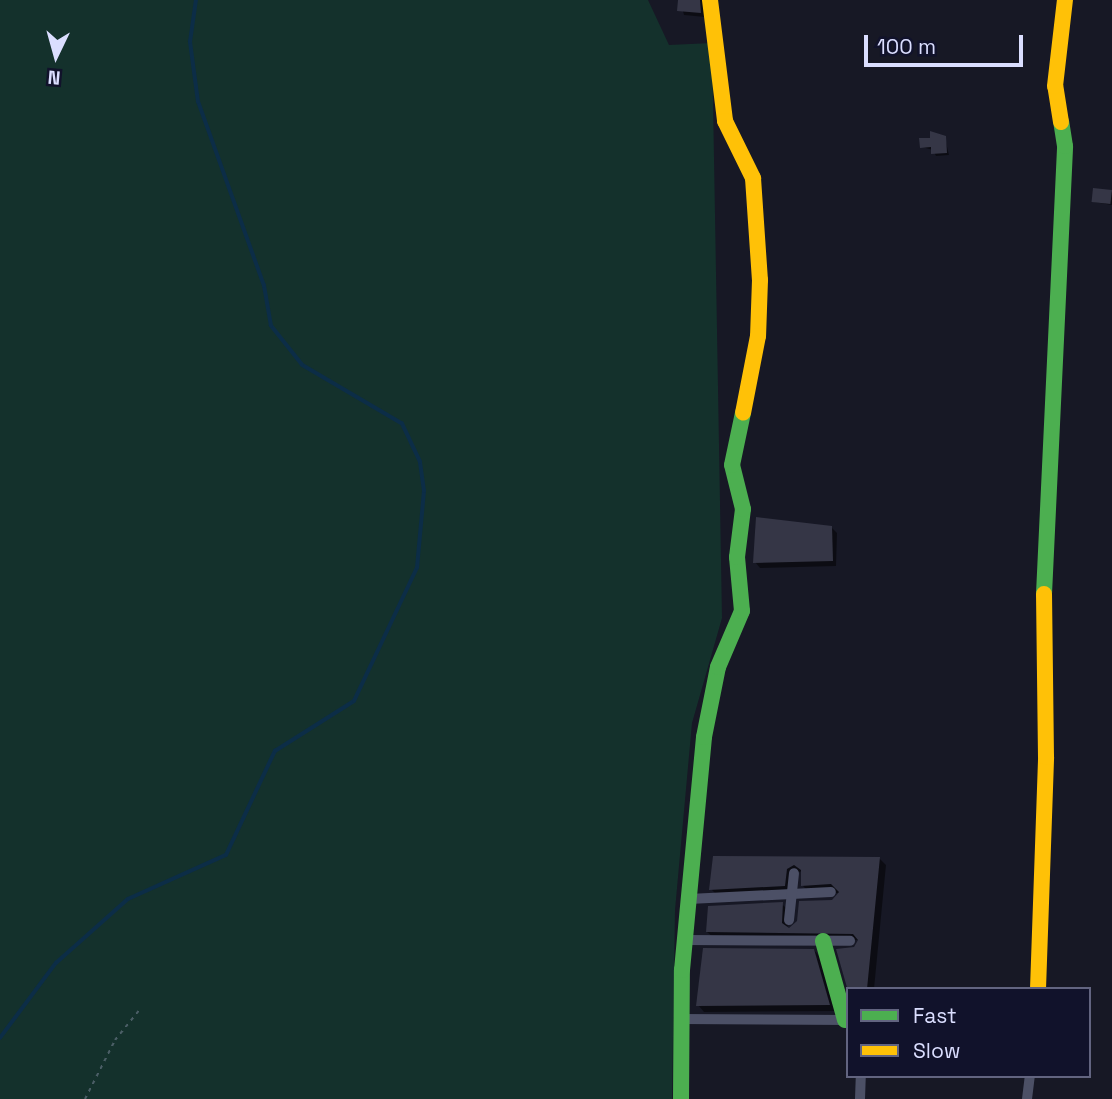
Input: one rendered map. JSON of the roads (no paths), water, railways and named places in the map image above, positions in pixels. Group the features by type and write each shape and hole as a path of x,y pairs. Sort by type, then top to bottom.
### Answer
{"street":[{"path":"681,1099 680,1019 685,940 709,706 718,667 742,611 737,557 743,509 732,465 758,336 760,280 753,177 725,121 710,0"},
{"path":"1038,987 1046,757 1042,647 1045,547 1065,146 1055,86 1065,0"},
{"path":"789,920 794,873"},
{"path":"689,899 831,891"},
{"path":"685,940 850,941"},
{"path":"680,1019 846,1020 823,941"},
{"path":"860,1099 861,1078"},
{"path":"1027,1099 1030,1078"}],"waterway":[{"path":"0,1038 56,963 128,899 226,855 275,751 354,701 417,568 424,491 420,462 402,424 302,365 271,326 264,286 198,102 190,42 196,0"}]}
